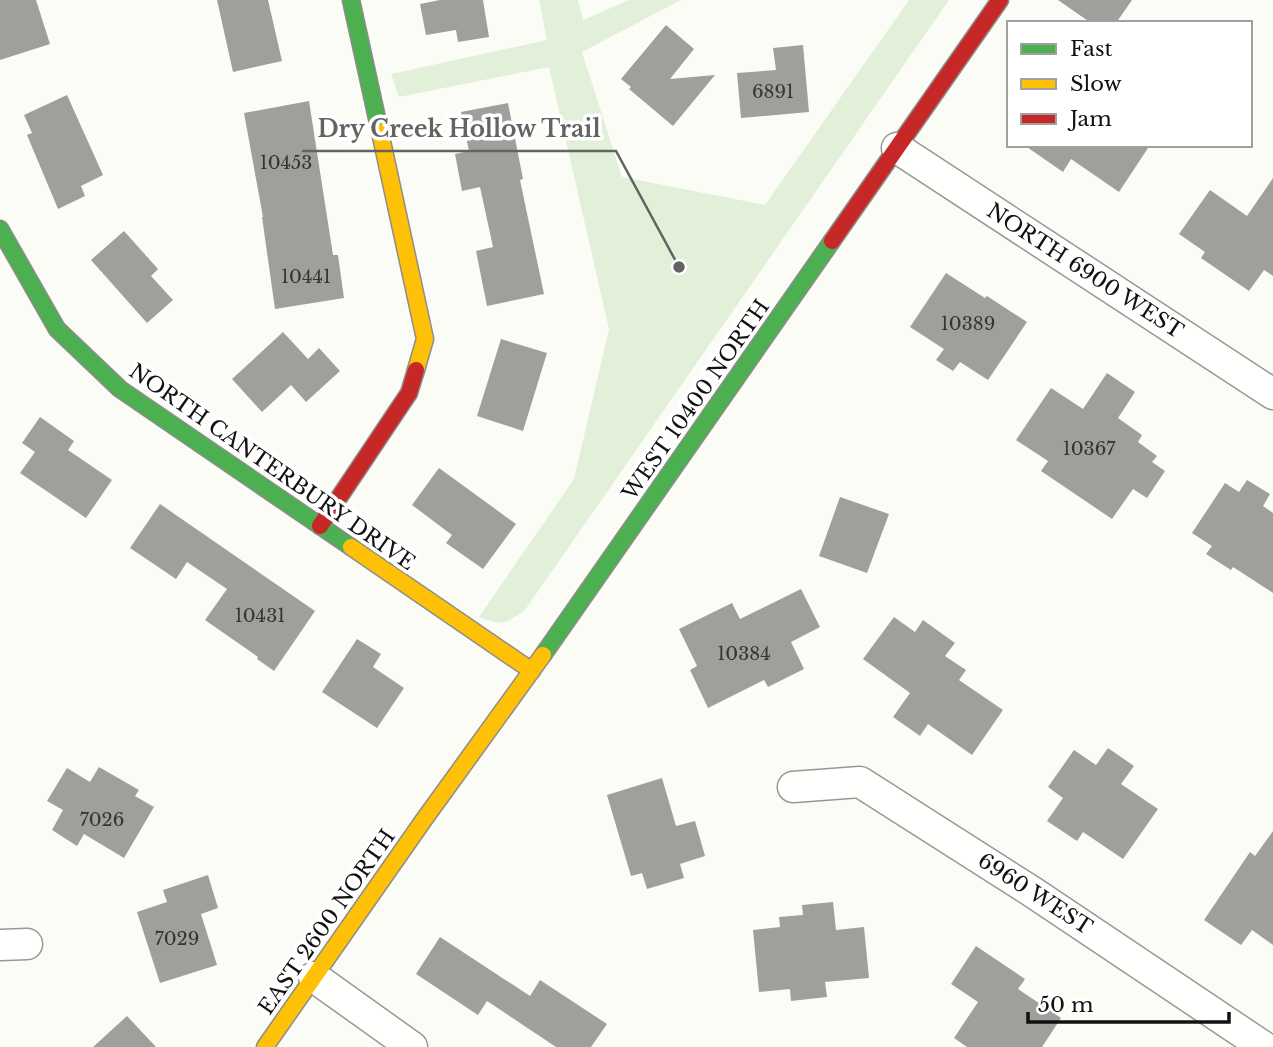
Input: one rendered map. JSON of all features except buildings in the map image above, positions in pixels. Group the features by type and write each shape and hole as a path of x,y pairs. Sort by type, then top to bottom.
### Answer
{"street":[{"path":"320,526 409,393 425,339 351,0"},
{"name":"WEST 10400 NORTH","path":"423,821 532,671 1000,0"},
{"name":"NORTH 6900 WEST","path":"897,148 1273,394"},
{"name":"NORTH CANTERBURY DRIVE","path":"0,229 57,330 120,389 532,671"},
{"name":"6960 WEST","path":"793,787 860,782 1034,893 1264,1047"},
{"name":"EAST 2600 NORTH","path":"265,1047 423,821"},
{"path":"314,977 412,1047"}],"green space":[{"path":"539,0 578,0 583,20 629,0 681,0 582,52 622,177 765,205 909,0 949,0 525,610 508,621 494,622 479,617 574,479 609,329 549,67 399,97 391,74 547,40"}],"traffic: fast":[{"path":"351,0 380,132"},
{"path":"0,229 57,329 120,389 351,547"},
{"path":"543,655 832,241"}],"traffic: slow":[{"path":"380,132 425,339 416,370"},
{"path":"351,547 532,671"},
{"path":"265,1047 543,655"}],"traffic: jam":[{"path":"832,241 1000,0"},
{"path":"320,526 409,393 416,370"}],"place":[{"name":"Dry Creek Hollow Trail","path":"679,267"}]}
